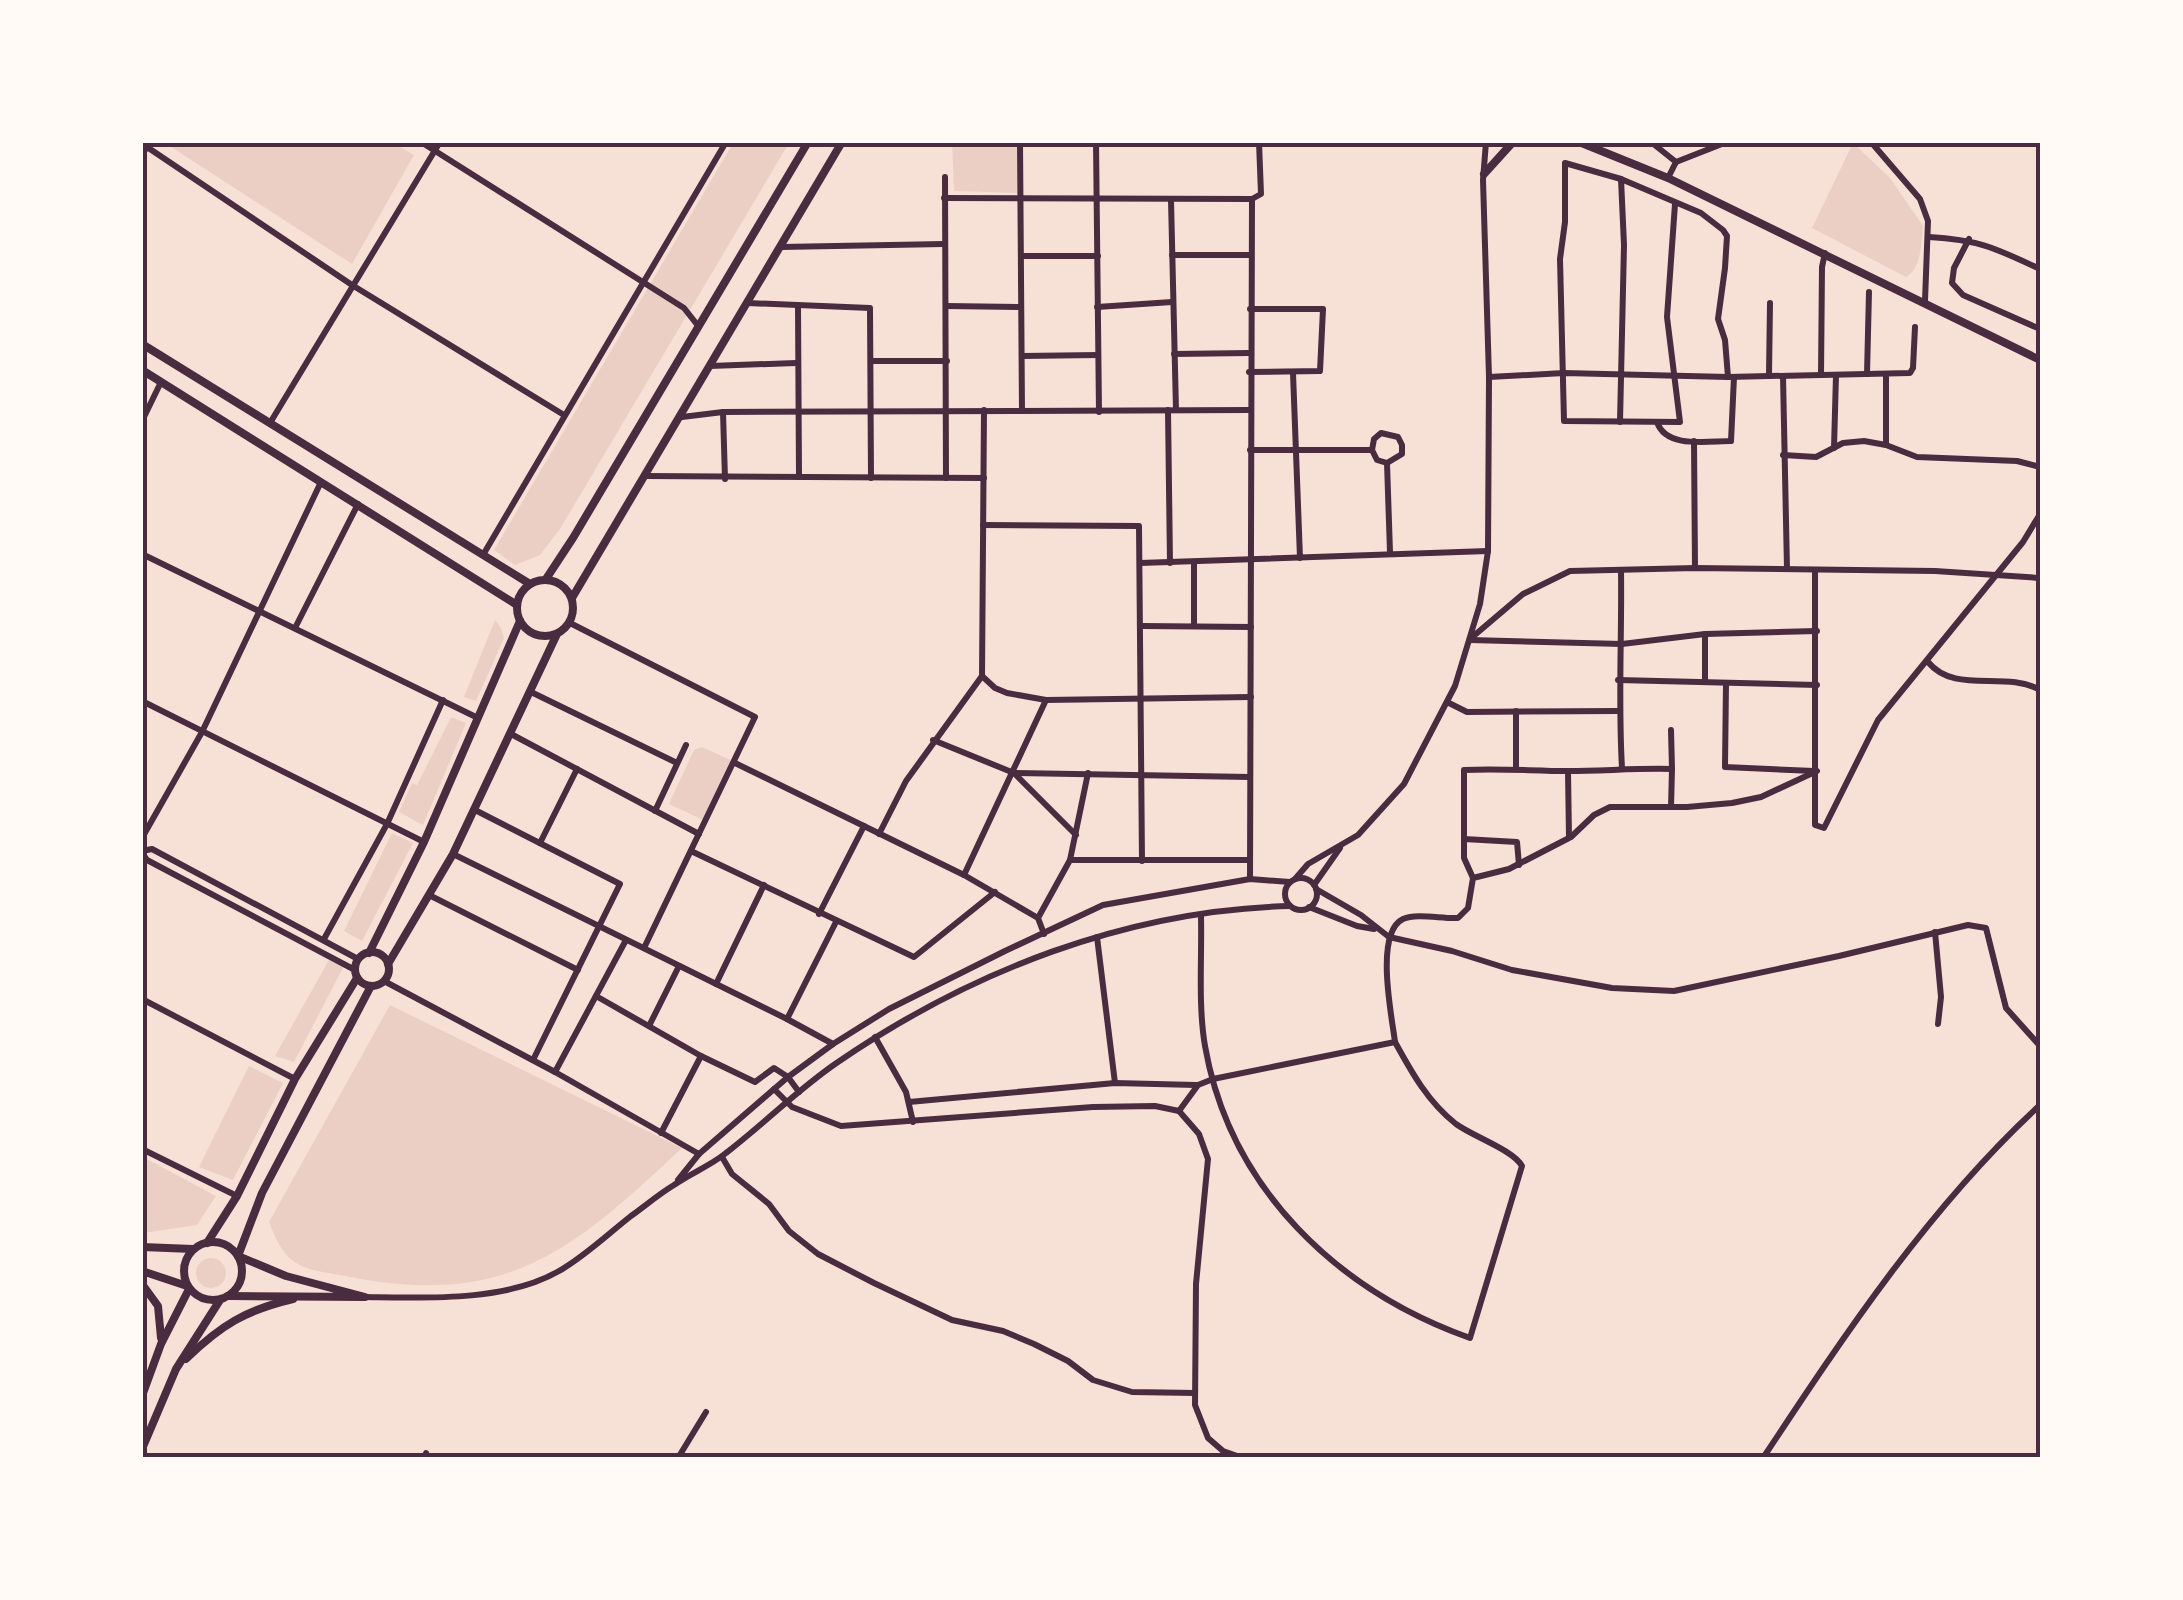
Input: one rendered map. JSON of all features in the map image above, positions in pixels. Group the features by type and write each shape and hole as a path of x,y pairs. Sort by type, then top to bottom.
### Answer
{"street":[{"path":"421,142 684,308 698,328"},
{"path":"270,423 440,142"},
{"path":"482,556 726,142"},
{"path":"546,579 808,142"},
{"path":"572,598 842,142"},
{"path":"1020,142 1022,411"},
{"path":"1096,142 1099,412"},
{"path":"944,198 1252,199 1261,194 1259,142"},
{"path":"1290,906 1285,891 1292,880 1308,864 1341,846 1378,816 1404,784 1447,702 1480,604 1488,551 1486,142"},
{"path":"1484,174 1513,142"},
{"path":"1580,142 1668,178 2040,360"},
{"path":"1651,142 1676,162"},
{"path":"1668,178 1676,162 1727,142"},
{"path":"1871,142 1920,199 1928,221 1924,301"},
{"path":"146,148 352,285 564,416"},
{"path":"1657,422 1670,438 1731,441 1731,377 1718,319 1726,236 1701,212 1621,179 1565,162 1565,222 1560,259 1564,421 1680,422 1667,317 1675,204"},
{"path":"945,177 946,478"},
{"path":"1620,422 1624,245 1621,179"},
{"path":"1701,212 1708,197"},
{"path":"1250,879 1252,199"},
{"path":"1170,562 1174,354 1171,200"},
{"path":"1929,237 1970,239 2040,269"},
{"path":"1970,239 1954,268 1952,283 1963,294 2040,330"},
{"path":"780,247 944,244"},
{"path":"1821,375 1825,254"},
{"path":"1172,255 1251,255"},
{"path":"1022,256 1098,256"},
{"path":"1867,374 1869,292"},
{"path":"746,302 870,308 872,478"},
{"path":"1098,307 1172,302"},
{"path":"1769,375 1770,303"},
{"path":"798,306 798,477"},
{"path":"946,306 1021,307"},
{"path":"1250,309 1323,309 1320,372 1250,372"},
{"path":"1489,377 1619,372 1731,377 1910,373 1914,368 1915,327"},
{"path":"142,344 530,584"},
{"path":"1174,354 1249,353"},
{"path":"1022,356 1098,355"},
{"path":"871,361 947,361"},
{"path":"710,366 796,363"},
{"path":"142,370 517,605"},
{"path":"1293,373 1300,558"},
{"path":"1834,448 1836,374"},
{"path":"1886,374 1886,445"},
{"path":"1783,375 1788,569"},
{"path":"142,421 162,381"},
{"path":"880,834 906,781 982,676 984,410"},
{"path":"682,417 724,412 1250,410"},
{"path":"724,412 726,479"},
{"path":"1388,432 1398,437 1402,445 1402,454 1388,463 1377,460 1372,450 1379,434 1388,432"},
{"path":"1694,441 1695,568"},
{"path":"1783,454 1816,456 1864,442 1886,445 1917,457 2017,461 2040,467"},
{"path":"1250,450 1372,450"},
{"path":"1388,463 1390,552"},
{"path":"642,476 984,478"},
{"path":"142,838 202,732 321,482"},
{"path":"295,628 358,504"},
{"path":"1815,570 1815,825 1824,828 1878,720 2023,542 2040,514"},
{"path":"983,525 1139,526 1142,861"},
{"path":"1140,563 1488,551"},
{"path":"142,554 480,718"},
{"path":"1194,562 1194,626"},
{"path":"1621,570 1618,711 1622,768"},
{"path":"1469,640 1523,594 1570,571 1935,571 1993,578 2040,578"},
{"path":"142,1396 160,1344 188,1287 185,1262 193,1250 207,1242 237,1196 295,1079 356,974 358,959 369,952 424,842 520,622 519,597 530,584 546,579 562,584 572,598 570,623 557,634 431,896 388,964 384,981 371,986 262,1193 238,1256 242,1278 176,1369 142,1449"},
{"path":"520,622 540,636 557,634"},
{"path":"570,623 755,717 644,948"},
{"path":"1142,626 1251,626"},
{"path":"1469,640 1622,644 1705,634 1817,631"},
{"path":"1705,634 1706,682"},
{"path":"1928,662 1950,680 2026,682 2040,690"},
{"path":"982,676 1007,693 1046,700 1251,697"},
{"path":"1618,680 1817,684"},
{"path":"1726,683 1725,768 1818,771"},
{"path":"531,692 677,763"},
{"path":"324,940 386,824 443,700"},
{"path":"964,875 1046,700"},
{"path":"142,701 424,842"},
{"path":"1447,702 1467,712 1618,711"},
{"path":"1516,711 1516,767"},
{"path":"1671,730 1671,807"},
{"path":"512,734 699,834"},
{"path":"933,740 1014,772 1250,777"},
{"path":"655,811 686,746"},
{"path":"734,763 995,892 1038,918 1044,934"},
{"path":"540,844 577,770"},
{"path":"1201,916 1204,1043 1229,1121 1259,1180 1311,1244 1350,1277 1390,1303 1470,1338 1522,1166 1517,1158 1467,1132 1436,1106 1413,1076 1394,1042 1387,982 1389,937 1397,923 1406,918 1446,919 1465,914 1473,878 1464,858 1464,770 1672,770"},
{"path":"1568,771 1570,838"},
{"path":"1473,878 1519,864 1570,838 1594,815 1610,807 1671,807 1761,797 1818,771"},
{"path":"1014,772 1077,836"},
{"path":"1038,918 1070,860 1088,773"},
{"path":"474,810 620,884 533,1060"},
{"path":"819,914 864,826"},
{"path":"1464,840 1518,842 1519,864"},
{"path":"142,1271 188,1287 200,1298 422,1298 478,1294 558,1272 674,1184 722,1157 799,1092 876,1037 978,980 1096,937 1244,908 1309,907 1316,900 1315,887 1341,846"},
{"path":"358,959 152,849 142,852 147,860 356,974 371,986"},
{"path":"691,851 914,957 995,892"},
{"path":"453,854 833,1044"},
{"path":"1070,860 1250,860"},
{"path":"674,1184 699,1154 788,1077 833,1044 942,981 1103,905 1250,879 1306,878 1389,937 1512,970 1612,988 1674,991 1968,925 1986,928 2006,1008 2040,1046"},
{"path":"716,984 764,885"},
{"path":"431,896 578,970"},
{"path":"1309,907 1378,930"},
{"path":"787,1018 836,922"},
{"path":"1936,932 1941,997 1938,1024"},
{"path":"1096,937 1115,1083"},
{"path":"555,1072 626,940"},
{"path":"369,952 380,955 388,964"},
{"path":"650,1026 679,966"},
{"path":"384,981 699,1154"},
{"path":"596,996 700,1056 755,1082 774,1068 788,1077 799,1092"},
{"path":"142,998 295,1079"},
{"path":"876,1037 909,1102 914,1122"},
{"path":"909,1102 1115,1083 1198,1085 1394,1042"},
{"path":"662,1134 700,1056"},
{"path":"1179,1110 1198,1085"},
{"path":"774,1089 786,1103 841,1126 1093,1107 1154,1106 1179,1110 1199,1134 1208,1158 1196,1284 1194,1405 1208,1438 1224,1451 1243,1458"},
{"path":"1763,1458 1860,1314 1961,1188 2040,1105"},
{"path":"142,1150 237,1196"},
{"path":"722,1157 732,1174 769,1204 789,1231 818,1254 874,1283 952,1320 1003,1331 1034,1344 1068,1361 1093,1380 1143,1394 1195,1393"},
{"path":"207,1242 224,1244 238,1256 286,1276 365,1297"},
{"path":"142,1247 193,1250"},
{"path":"142,1284 162,1319 160,1344"},
{"path":"176,1369 234,1319 255,1308 310,1295"},
{"path":"678,1458 706,1412"}],"shaded area":[{"path":"165,143 393,143 414,155 352,264"},
{"path":"733,143 789,143 560,529 540,555 515,565 494,550"},
{"path":"952,143 1018,143 1017,193 954,191"},
{"path":"1853,143 1890,178 1923,226 1918,261 1906,277 1812,228"},
{"path":"495,620 504,638 476,701 464,697"},
{"path":"451,717 466,723 423,825 399,812"},
{"path":"702,747 733,761 703,820 669,804 694,750"},
{"path":"392,833 413,843 362,941 344,931"},
{"path":"329,960 344,966 294,1062 275,1056"},
{"path":"390,1005 682,1148 571,1242 496,1277 453,1284 405,1285 308,1269 290,1259 269,1222"},
{"path":"249,1066 283,1083 233,1180 199,1167"},
{"path":"143,1157 216,1196 197,1225 143,1233"},
{"path":"211,1258 225,1267 226,1273 217,1287 211,1288 197,1279 196,1273 205,1259"}]}
